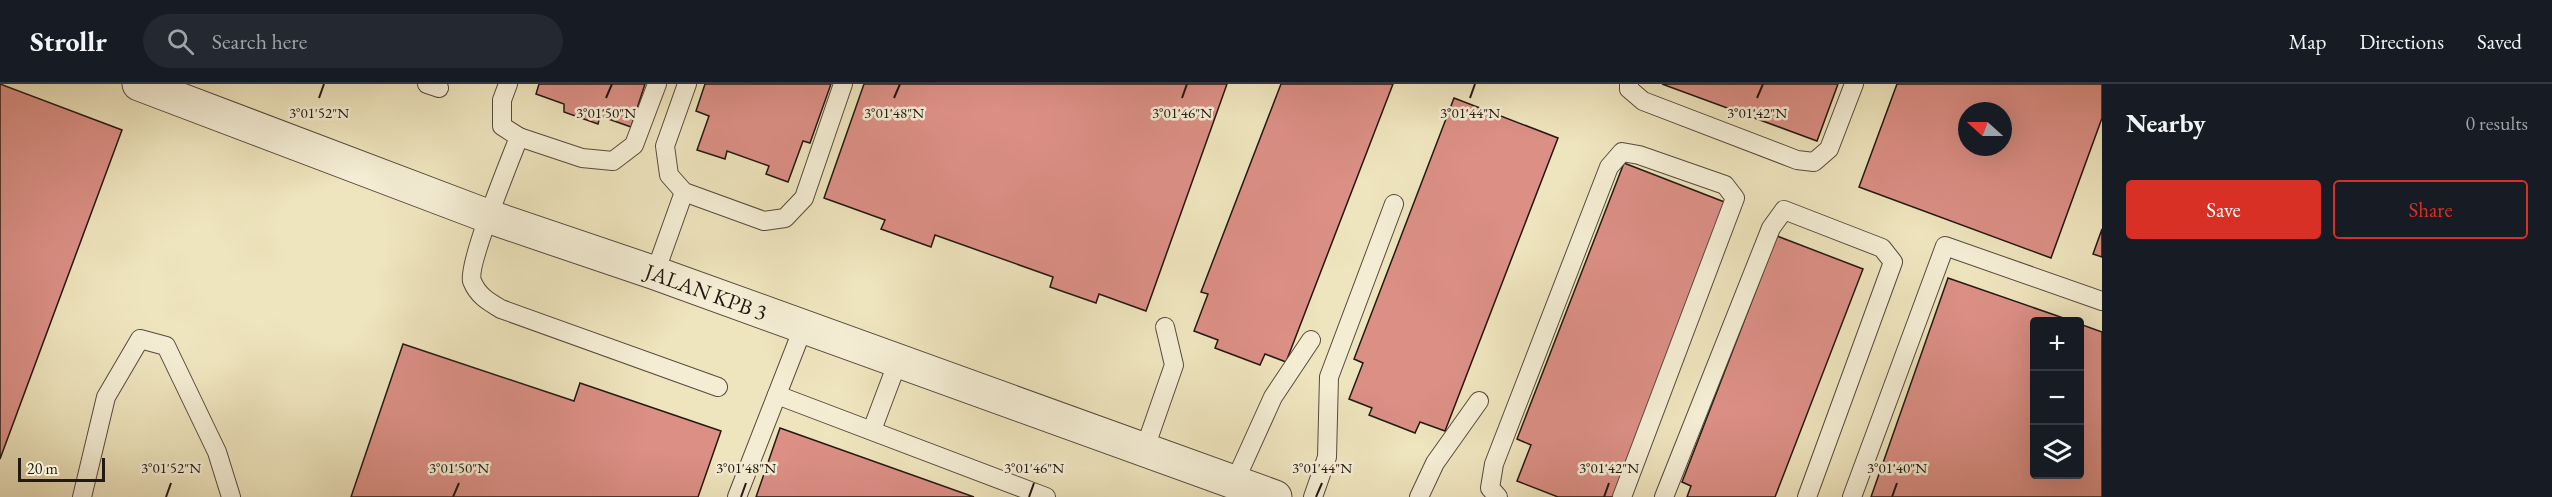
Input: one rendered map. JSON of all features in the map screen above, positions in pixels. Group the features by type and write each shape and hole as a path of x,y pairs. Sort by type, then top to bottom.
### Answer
{"street":[{"name":"JALAN KPB 3","path":"145,85 490,217 655,273 898,362 1145,448 1275,497"}],"lane":[{"path":"508,84 502,100 502,126 519,137 582,158 613,160 634,145 657,84"},
{"path":"687,84 665,146 669,175 684,192 764,221 785,218 804,198 843,84"},
{"path":"1629,84 1629,89 1643,101 1797,160 1814,162 1829,149 1854,84"},
{"path":"519,137 474,257 471,279 481,297 501,309 718,387"},
{"path":"1498,497 1490,488 1494,464 1609,167 1622,152 1639,155 1725,185 1736,198 1622,497"},
{"path":"655,273 684,192"},
{"path":"1313,497 1327,458 1329,376 1394,204"},
{"path":"1664,497 1771,228 1784,210 1882,248 1893,262 1807,497"},
{"path":"1852,497 1946,246 2102,301"},
{"path":"737,497 803,327"},
{"path":"1145,448 1174,365 1165,327"},
{"path":"82,497 106,397 140,339 166,346 217,452 231,497"},
{"path":"1235,482 1273,397 1311,340"},
{"path":"872,430 898,362"},
{"path":"777,395 1046,497"},
{"path":"1419,497 1435,463 1479,401"}],"building":[{"path":"0,84 122,130 0,459"},
{"path":"539,84 645,84 631,127 600,116 598,124 564,112 564,104 536,94"},
{"path":"705,84 831,84 810,143 803,141 788,182 766,174 769,166 727,151 725,159 697,150 709,116 696,111"},
{"path":"864,84 1227,84 1146,311 1099,294 1096,303 1050,287 1053,277 935,235 931,247 881,229 885,220 824,198"},
{"path":"1281,84 1393,84 1286,362 1265,354 1260,365 1215,348 1218,340 1194,331 1208,294 1201,292"},
{"path":"1662,84 1838,84 1817,141"},
{"path":"1897,84 2102,84 2102,118 2051,258 1859,187"},
{"path":"1454,98 1558,138 1445,431 1420,422 1415,433 1369,415 1372,408 1349,399 1363,363 1354,359"},
{"path":"1624,163 1727,203 1613,497 1558,497 1517,481 1531,445 1517,439"},
{"path":"2102,229 2102,257 2093,254"},
{"path":"1777,236 1863,269 1775,497 1687,497 1691,486 1682,482"},
{"path":"1948,278 2060,317 2030,317 2030,479 2084,479 2084,325 2102,332 2102,497 1871,497"},
{"path":"403,344 574,401 580,383 721,431 698,497 351,497"},
{"path":"780,428 974,497 756,497"}]}
